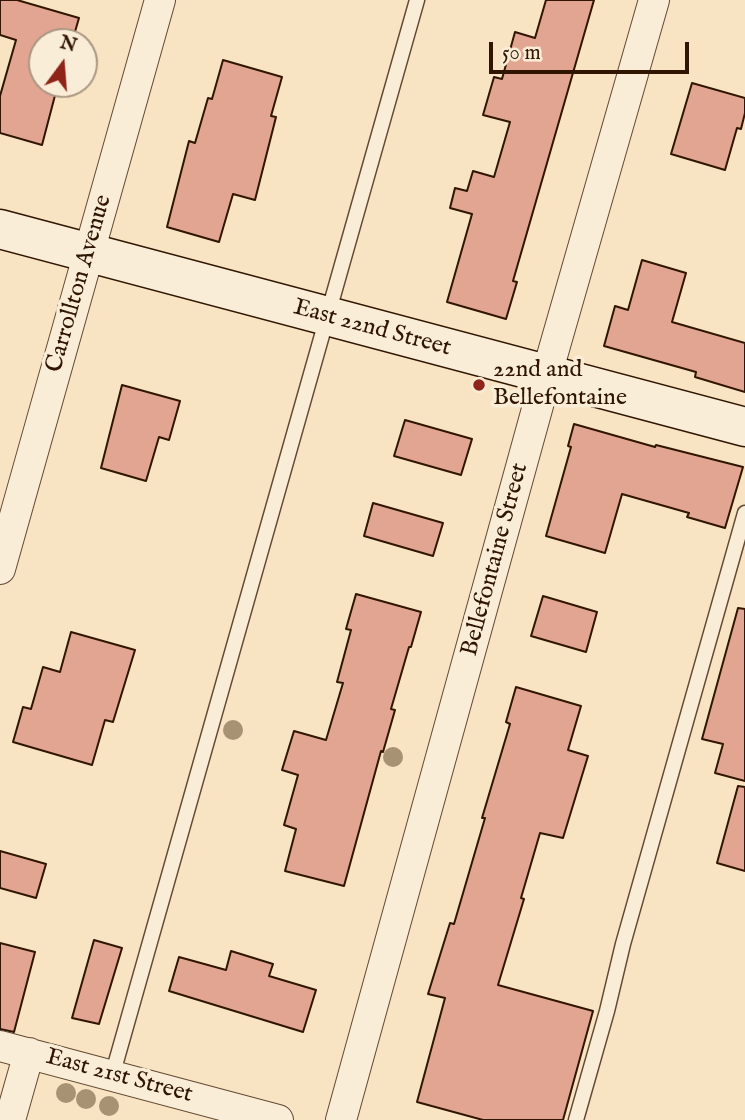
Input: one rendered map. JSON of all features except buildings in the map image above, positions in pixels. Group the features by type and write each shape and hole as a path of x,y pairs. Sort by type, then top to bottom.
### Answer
{"main road":[{"name":"East 22nd Street","path":"0,229 745,427"}],"street":[{"name":"Carrollton Avenue","path":"0,569 160,0"},
{"name":"Bellefontaine Street","path":"341,1120 654,0"},
{"name":"East 21st Street","path":"0,1045 112,1076 211,1112 278,1120"},
{"path":"10,1120 29,1053"}],"lane":[{"path":"112,1076 417,0"},
{"path":"576,1120 745,513"}],"place":[{"name":"22nd and Bellefontaine","path":"479,385"}]}
